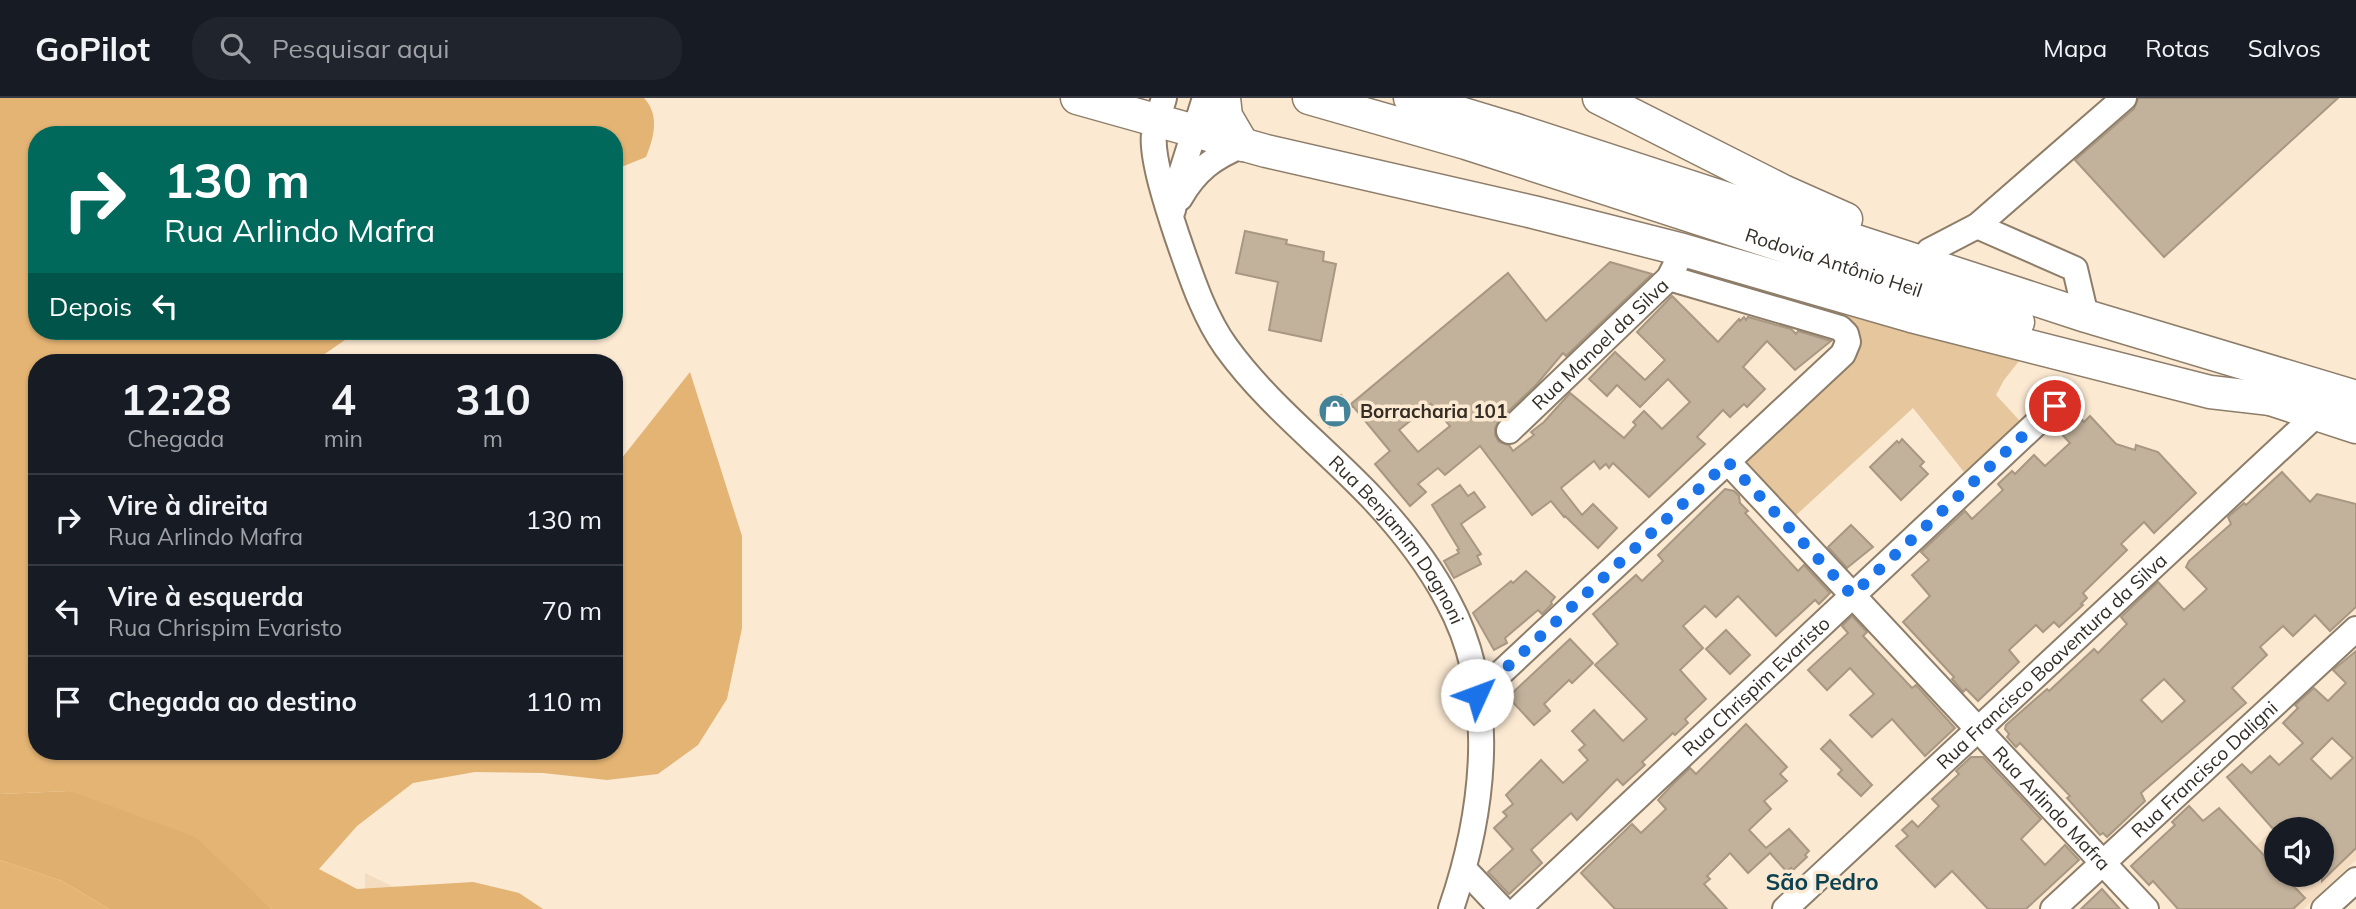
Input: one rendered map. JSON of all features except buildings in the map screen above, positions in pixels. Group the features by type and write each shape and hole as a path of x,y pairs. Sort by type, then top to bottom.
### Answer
{"main road":[{"path":"1077,98 1144,107 1194,131 1243,145 1533,212 1676,264 1911,316 2210,393 2271,399"},
{"path":"1224,98 1226,116 1243,145"},
{"name":"Rodovia Antônio Heil","path":"1309,98 1466,143 1881,279 2356,427"},
{"name":"Rodovia Antônio Heil","path":"1410,98 2086,316 2356,397"},
{"path":"1599,98 1826,211 1929,251 2049,304"}],"street":[{"name":"Rua Benjamim Dagnoni","path":"1172,221 1176,190 1205,98"},
{"path":"1929,251 1977,226 2124,98"},
{"name":"Rua Benjamim Dagnoni","path":"1144,107 1154,135 1156,159 1172,221 1208,314 1226,347 1292,420 1372,498 1427,564 1450,603 1464,637 1477,695 1481,763 1476,818 1465,870 1451,909"},
{"path":"1172,221 1181,195 1197,173 1218,156 1243,145"},
{"path":"1977,226 2075,269 2086,316"},
{"path":"1477,695 1843,354 1846,348 1846,334 1840,328 1676,264"},
{"name":"Rua Manoel da Silva","path":"1509,431 1676,264"},
{"name":"Rua Chrispim Evaristo","path":"1518,909 2055,406"},
{"name":"Rua Francisco Boaventura da Silva","path":"1785,909 2317,414"},
{"name":"Rua Arlindo Mafra","path":"1728,462 2146,909"},
{"name":"Rua Francisco Daligni","path":"2053,909 2356,629"},
{"path":"1465,870 1502,909"},
{"path":"2324,909 2356,880"}],"shaded area":[{"path":"0,98 644,98 654,119 651,142 646,157 623,166 623,126 28,126 28,340 345,340 325,354 28,354 28,760 623,760 623,457 690,372 742,536 742,628 727,699 698,745 658,774 607,780 543,773 475,772 413,783 357,826 319,869 357,889 473,882 519,893 543,909 272,909 237,878 70,791 0,794"},
{"path":"1692,267 2017,358 2019,361 1996,395 2020,421 1964,472 1913,408 1794,517 1748,467 1748,456 1854,347 1688,271"},
{"path":"2356,753 2356,860 2334,880 2334,817 2287,817"},
{"path":"70,791 195,837 272,909 109,909 62,881 0,860 0,794"},
{"path":"2264,838 2264,887 2327,887 2303,909 2255,909 2223,876"},
{"path":"0,860 62,881 109,909 0,909"},
{"path":"365,873 439,909 365,909"}],"place":[{"name":"Borracharia 101","path":"1335,411"}],"district":[{"name":"São Pedro","path":"1822,881"}],"route":[{"path":"1477,695 1728,462 1852,595 2055,406"}]}
